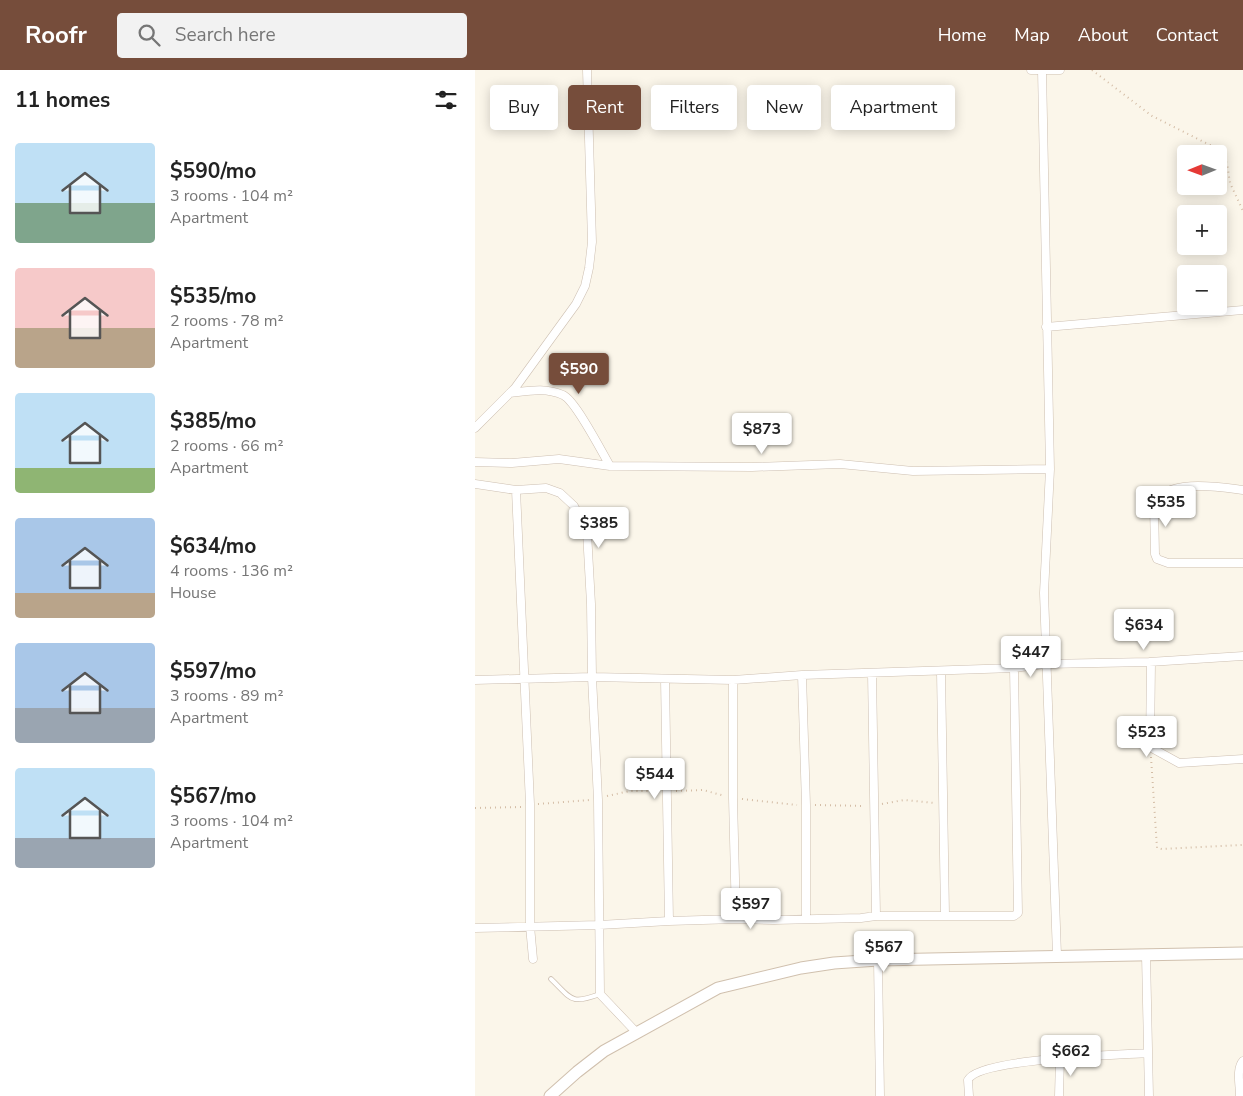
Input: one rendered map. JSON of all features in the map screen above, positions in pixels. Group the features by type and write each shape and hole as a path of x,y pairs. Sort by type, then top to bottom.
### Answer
{"main road":[{"path":"550,1096 604,1051 719,988 801,968 878,960 1243,953"}],"street":[{"path":"475,428 510,393 539,357 576,304 585,286 592,242 587,70"},
{"path":"1031,70 1060,70"},
{"path":"1042,70 1050,469 1044,593 1045,664 1057,956"},
{"path":"1046,327 1243,310"},
{"path":"510,393 539,389 565,396 579,414 610,466"},
{"path":"475,462 512,463 559,459 610,466 752,467 841,464 913,471 1050,469"},
{"path":"475,484 516,490 546,488 560,493 574,506 587,532 599,800 600,994 637,1032"},
{"path":"1243,490 1212,486 1182,488 1166,491 1156,499 1154,504 1155,554 1157,558 1168,563 1243,563"},
{"path":"516,490 529,804 533,959"},
{"path":"475,680 592,677 733,680 801,675 941,672 982,668 1014,668 1045,664 1151,662 1243,656"},
{"path":"1151,662 1150,746 1179,763 1243,759"},
{"path":"475,928 599,925 736,918 774,920 876,916 1014,916 1018,913 1014,668"},
{"path":"941,672 945,915"},
{"path":"872,673 876,916"},
{"path":"801,675 806,805 806,918"},
{"path":"665,679 669,920"},
{"path":"733,680 736,918"},
{"path":"1146,955 1149,1096"},
{"path":"878,960 880,1096"},
{"path":"969,1096 968,1080 972,1074 1014,1062 1148,1053"},
{"path":"1059,1096 1060,1058"},
{"path":"1240,1096 1239,1069 1243,1060"}],"lane":[{"path":"551,979 571,999 581,1001 600,994"}],"path":[{"path":"1092,70 1152,116 1208,145"},
{"path":"1227,163 1230,183 1243,211"},
{"path":"1150,746 1157,848 1243,845"},
{"path":"475,808 517,808 529,804 599,800 613,794 630,791 703,790 733,798 806,805 874,806 904,800 944,804"}]}
